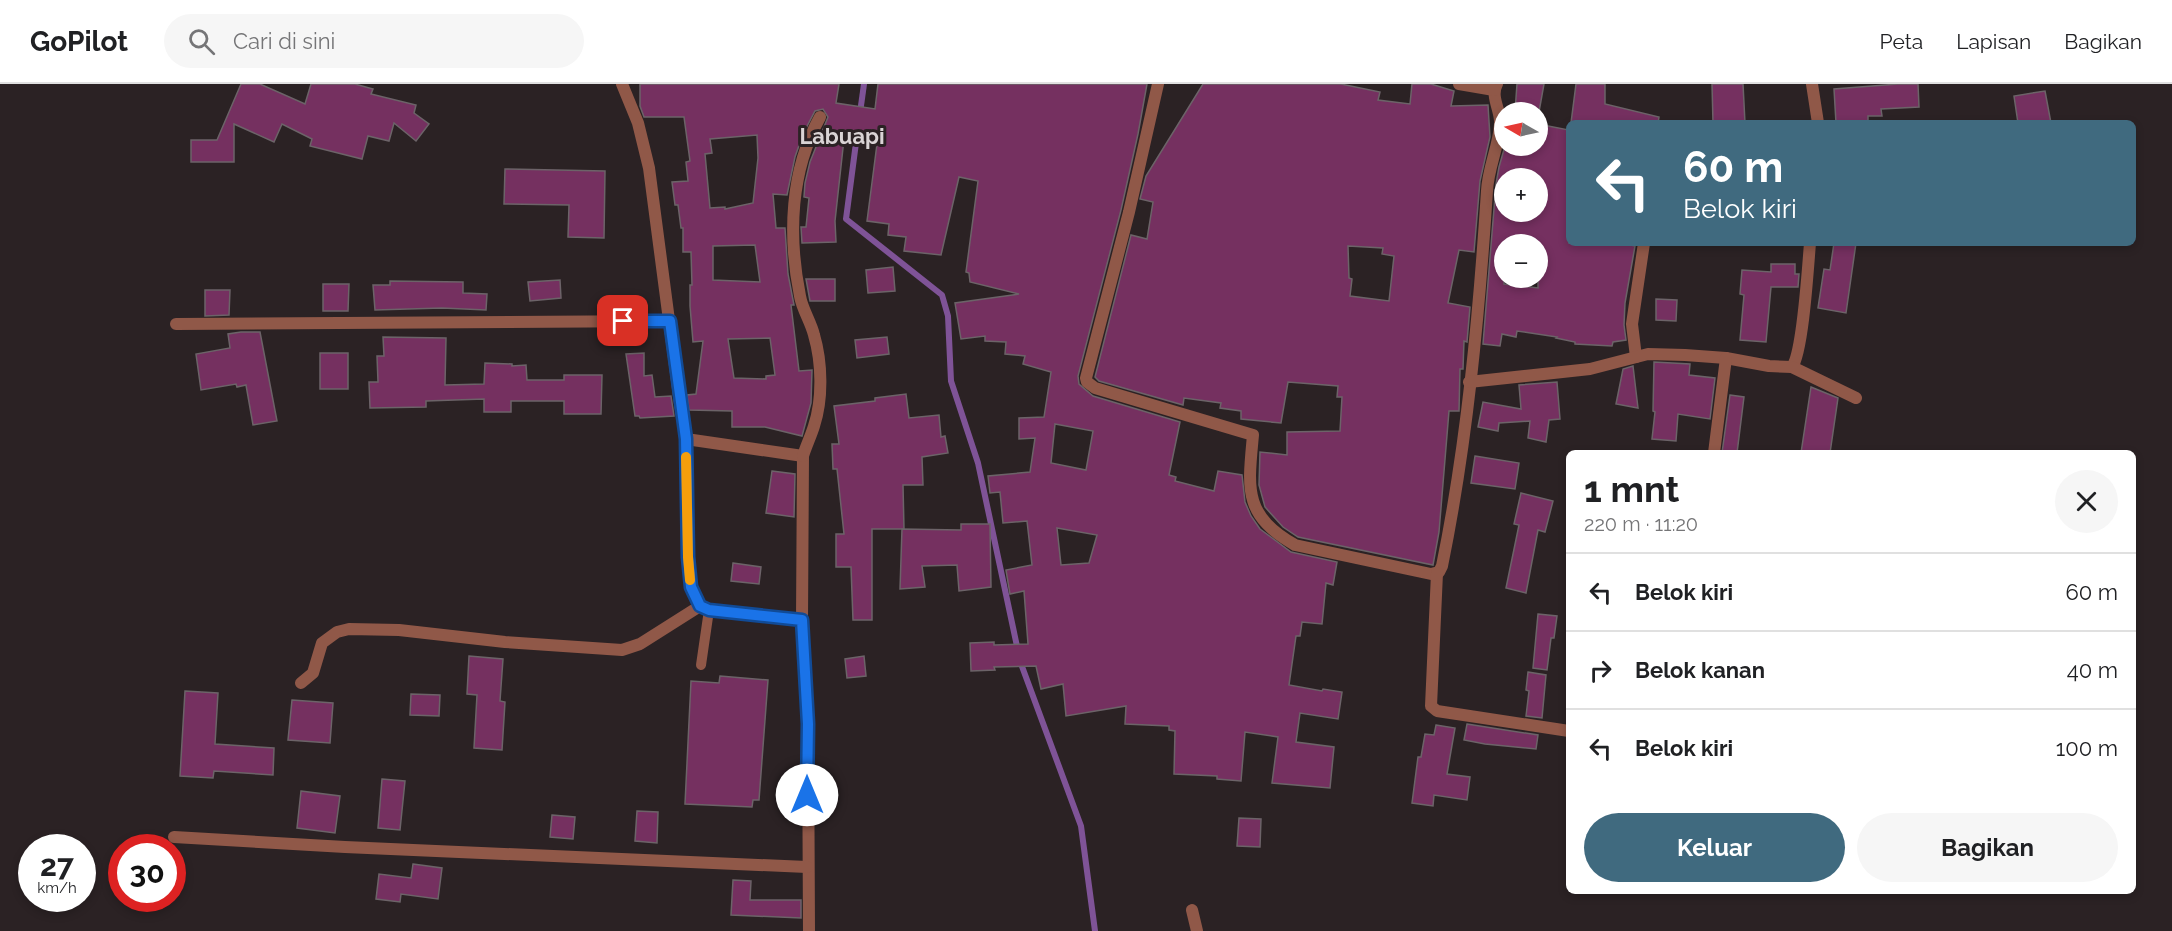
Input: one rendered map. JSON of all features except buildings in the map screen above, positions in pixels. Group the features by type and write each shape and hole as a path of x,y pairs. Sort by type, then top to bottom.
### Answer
{"street":[{"path":"622,84 638,123 649,168 686,439 688,557 691,587 704,608"},
{"path":"1158,84 1129,212 1086,378 1087,382 1095,387 1253,435 1249,476 1252,498 1268,526 1277,535 1295,545 1429,574 1437,573"},
{"path":"1459,84 1495,87 1500,123 1487,187 1483,266 1453,509 1442,566 1437,573 1431,706 1437,711 1566,731"},
{"path":"1812,84 1818,120"},
{"path":"809,931 808,724 802,620 803,456 815,425 819,401 819,366 814,335 800,297 792,208 801,164 813,129 820,117"},
{"path":"1636,357 1632,324 1644,246"},
{"path":"1792,367 1796,362 1800,340 1810,246"},
{"path":"176,324 670,321"},
{"path":"1469,382 1581,371 1648,354 1726,358 1769,366 1792,367 1856,398"},
{"path":"1714,450 1726,358"},
{"path":"686,439 803,456"},
{"path":"301,683 313,673 322,642 337,632 349,629 390,630 505,642 622,650 640,644 704,608 802,620"},
{"path":"186,838 807,867"},
{"path":"1192,910 1197,931"}],"lane":[{"path":"701,665 704,608"}],"waterway":[{"path":"860,113 864,84"},
{"path":"857,135 846,219 942,295 948,316 951,381 978,463 1018,651"},
{"path":"1020,661 1081,826 1095,931"}],"slow traffic":[{"path":"686,457 690,580"}],"district":[{"name":"Labuapi","path":"842,136"}],"route":[{"path":"623,321 670,321 686,439 688,557 691,587 695,598 700,606 709,610 802,620 808,724 807,795"}]}
